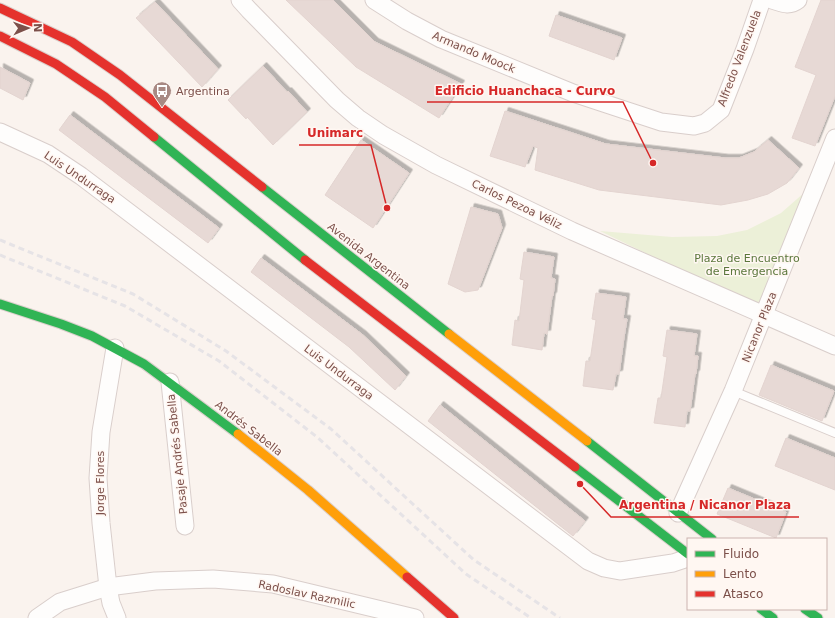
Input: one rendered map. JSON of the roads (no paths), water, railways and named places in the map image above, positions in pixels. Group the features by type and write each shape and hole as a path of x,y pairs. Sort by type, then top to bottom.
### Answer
{"main road":[{"name":"Avenida Argentina","path":"0,8 72,42 120,75 711,538"},
{"path":"0,36 56,64 105,97 324,274 687,553"},
{"name":"Andrés Sabella","path":"0,304 92,336 144,364 250,443 308,490 454,618"},
{"path":"762,610 773,618"},
{"path":"806,610 818,618"}],"street":[{"name":"Carlos Pezoa Véliz","path":"240,0 337,100 358,118 383,135 436,165 572,231 835,346"},
{"name":"Armando Moock","path":"374,0 407,21 441,39 573,93 661,122 694,126"},
{"name":"Alfredo Valenzuela","path":"694,126 705,123 721,110 762,0"},
{"path":"772,0 782,3 795,2"},
{"name":"Luis Undurraga","path":"0,132 48,154 81,176 588,561 604,568 620,571 672,563 687,558"},
{"name":"Nicanor Plaza","path":"678,513 733,391 832,157 835,138"},
{"name":"Jorge Flores","path":"115,348 101,432 98,478 108,587 111,603 117,618"},
{"name":"Pasaje Andrés Sabella","path":"170,382 185,526"},
{"name":"Radoslav Razmilic","path":"37,618 60,602 108,587 155,581 214,579 273,584 415,618"}],"lane":[{"path":"733,391 835,433"}],"railway":[{"path":"0,240 133,294 226,351 331,429 474,560 560,618"},
{"path":"0,255 125,306 219,361 317,437 466,574 531,618"}],"place":[{"name":"Argentina","path":"162,108"},
{"name":"Edificio Huanchaca - Curvo","path":"653,163"},
{"name":"Unimarc","path":"387,208"},
{"name":"Argentina / Nicanor Plaza","path":"580,484"}],"park label":[{"name":"Plaza de Encuentro de Emergencia","path":"747,264"}]}
